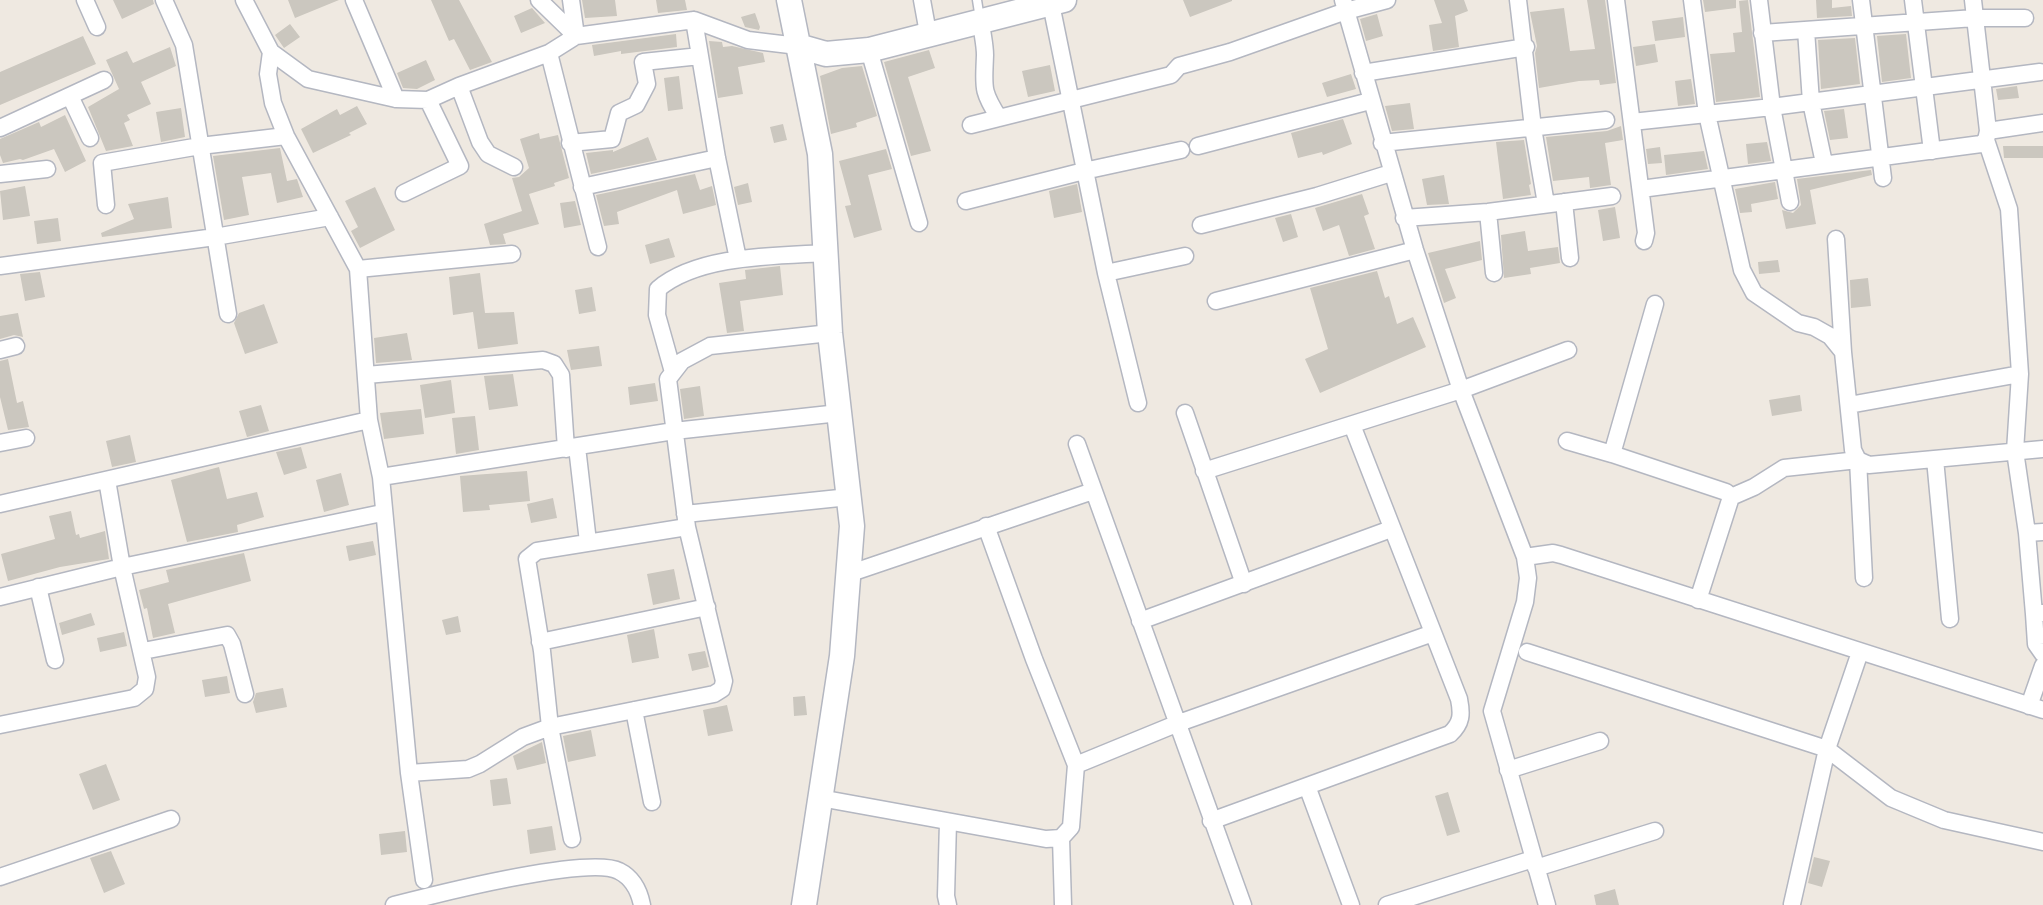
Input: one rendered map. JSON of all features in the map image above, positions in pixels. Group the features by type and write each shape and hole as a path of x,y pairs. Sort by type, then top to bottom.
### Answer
{"street":[{"path":"85,0 97,27"},
{"path":"164,0 184,45 228,314"},
{"path":"244,0 271,52 308,79 396,99 428,100 549,53 576,36 694,20 748,40 798,46 826,54 869,50 928,33 979,11 1058,2 1069,102 1138,403"},
{"path":"354,0 396,99"},
{"path":"539,0 576,36"},
{"path":"571,0 576,36"},
{"path":"789,0 820,154 830,333 852,526 842,656 804,905"},
{"path":"922,0 928,33"},
{"path":"971,125 1171,75 1179,66 1230,52 1344,6 1387,0"},
{"path":"1518,0 1526,47 1533,128 1546,204"},
{"path":"1616,0 1641,189 1646,233 1644,241"},
{"path":"1692,0 1707,114 1742,270 1754,293 1798,323 1830,336 1843,352"},
{"path":"1759,0 1772,107 1790,202"},
{"path":"1861,0 1883,178"},
{"path":"1913,0 1932,151"},
{"path":"1973,0 1987,136 2009,209 2020,374 2015,451 2035,532 2036,644 2043,654"},
{"path":"1344,6 1404,218 1461,390 1525,557 1528,578 1525,602 1492,711 1547,905"},
{"path":"979,11 985,53 982,78 986,98 999,118"},
{"path":"1762,33 1975,18 2025,18"},
{"path":"694,20 738,259"},
{"path":"1806,30 1811,102 1824,163"},
{"path":"1363,73 1526,47"},
{"path":"869,50 919,223"},
{"path":"271,52 268,74 273,103 286,136 358,269 369,420 381,477 409,773 424,880"},
{"path":"549,53 598,247"},
{"path":"570,143 612,139 619,113 636,105 647,84 643,62 700,56"},
{"path":"1632,122 2040,72"},
{"path":"0,128 104,80"},
{"path":"459,86 480,142 488,154 514,167"},
{"path":"70,96 90,138"},
{"path":"404,193 460,166 428,100"},
{"path":"1198,146 1370,101"},
{"path":"1382,143 1606,120"},
{"path":"1641,189 1972,146 1987,136 2043,123"},
{"path":"106,205 102,163 200,146 286,136"},
{"path":"966,201 1181,150"},
{"path":"582,187 717,158"},
{"path":"0,174 47,169"},
{"path":"1201,225 1317,196 1391,173"},
{"path":"1404,218 1488,212 1612,196"},
{"path":"1564,202 1570,258"},
{"path":"1488,212 1494,273"},
{"path":"0,266 215,237 330,217"},
{"path":"1836,239 1843,352 1853,450 1858,460 1864,578"},
{"path":"1216,301 1415,250"},
{"path":"673,372 657,315 658,289 672,277 738,259 826,253"},
{"path":"358,269 512,254"},
{"path":"1106,273 1185,256"},
{"path":"1612,454 1655,304"},
{"path":"409,773 468,769 523,737 550,727 714,694 722,689 724,681 686,520 668,379 682,361 710,346 830,333"},
{"path":"1204,471 1461,390 1568,350"},
{"path":"366,375 543,360 554,364 561,375 588,542"},
{"path":"1849,405 2020,374"},
{"path":"381,477 674,431 839,413"},
{"path":"1185,413 1244,584"},
{"path":"0,504 369,420"},
{"path":"1211,821 1450,734 1462,715 1459,699 1352,425"},
{"path":"0,443 26,438"},
{"path":"1567,441 1726,492 1731,497"},
{"path":"1077,444 1243,905"},
{"path":"1698,600 1731,497 1784,468 1858,460 1869,465 2043,449"},
{"path":"1935,459 1950,619"},
{"path":"0,725 134,698 145,689 147,677 143,651 122,567 107,480"},
{"path":"848,574 1093,491"},
{"path":"572,839 550,727 527,559 537,551 686,520 849,497"},
{"path":"0,597 122,567 382,513"},
{"path":"820,798 1046,839 1061,838 1071,827 1076,765 986,526"},
{"path":"1140,621 1391,529"},
{"path":"1525,557 1553,553 1561,555 2036,708 2043,666"},
{"path":"38,587 55,660"},
{"path":"540,642 707,607"},
{"path":"1076,765 1176,724 1433,633"},
{"path":"143,651 227,635 245,694"},
{"path":"1527,652 1827,749 1891,798 1944,820 2043,842"},
{"path":"1781,905 1793,905 1827,749 1860,652"},
{"path":"634,710 652,802"},
{"path":"1462,715 1492,711"},
{"path":"1508,770 1600,741"},
{"path":"1307,786 1351,905"},
{"path":"0,877 171,819"},
{"path":"948,822 948,905"},
{"path":"1387,905 1655,831"},
{"path":"1061,838 1063,905"},
{"path":"394,905 535,873 578,868 616,869 632,880 642,905"}],"building":[{"path":"113,0 153,0 154,4 122,19"},
{"path":"288,0 339,0 295,18"},
{"path":"431,0 459,0 492,62 470,70 454,39 449,41"},
{"path":"582,0 615,0 617,16 585,18"},
{"path":"656,0 685,0 687,10 658,13"},
{"path":"1183,0 1232,0 1232,1 1190,17"},
{"path":"1434,0 1464,0 1468,11 1455,16 1459,47 1433,51 1429,25 1442,23"},
{"path":"1587,0 1605,0 1616,83 1600,85 1599,80 1579,81 1539,88 1537,46 1530,12 1564,8 1570,51 1595,49"},
{"path":"1703,0 1736,0 1736,8 1705,12"},
{"path":"1748,0 1760,97 1716,102 1710,54 1735,52 1733,33 1742,32 1739,1"},
{"path":"1816,0 1832,0 1832,8 1851,6 1852,16 1817,18"},
{"path":"532,8 545,23 521,33 514,16"},
{"path":"755,13 759,30 745,27 741,17"},
{"path":"1377,14 1383,36 1366,41 1360,19"},
{"path":"1683,17 1685,37 1655,41 1652,21"},
{"path":"290,24 300,37 284,48 275,35"},
{"path":"676,34 677,47 594,56 592,45"},
{"path":"1906,34 1911,78 1882,82 1877,36"},
{"path":"83,36 96,64 0,105 0,72"},
{"path":"1855,38 1860,84 1821,89 1818,40"},
{"path":"709,41 722,42 723,47 763,53 765,62 738,67 743,94 718,98"},
{"path":"1655,44 1658,62 1636,66 1633,47"},
{"path":"170,47 176,66 141,82 151,104 127,115 130,120 124,123 133,146 106,151 88,107 119,89 106,60 127,51 133,63"},
{"path":"929,50 935,68 908,77 931,151 911,156 884,62"},
{"path":"426,60 435,80 417,89 403,88 397,73"},
{"path":"1050,65 1055,91 1028,97 1022,71"},
{"path":"862,66 877,116 856,123 857,127 831,134 820,76 842,68"},
{"path":"1351,74 1356,89 1327,97 1322,83"},
{"path":"679,76 683,109 668,111 664,78"},
{"path":"1691,79 1695,104 1678,106 1675,81"},
{"path":"2017,86 2019,98 1998,100 1996,89"},
{"path":"1410,103 1414,129 1392,131 1385,106"},
{"path":"357,106 367,124 313,153 301,129 337,109 340,115"},
{"path":"181,108 185,137 161,142 156,112"},
{"path":"1844,109 1848,138 1830,140 1824,111"},
{"path":"65,115 86,161 65,172 54,149 23,160 3,163 0,139 39,122 41,127"},
{"path":"1343,119 1352,144 1323,155 1322,152 1298,158 1291,133"},
{"path":"783,124 787,140 774,143 770,127"},
{"path":"1621,126 1623,140 1605,143 1611,185 1590,188 1589,177 1553,181 1546,137 1607,131"},
{"path":"539,133 540,139 558,135 569,178 529,194 539,224 503,234 506,244 490,245 484,224 522,211 512,178 519,177 529,168 520,139"},
{"path":"648,137 657,160 591,174 586,153 613,152"},
{"path":"1524,140 1531,195 1503,199 1496,142"},
{"path":"1767,142 1771,161 1748,164 1746,144"},
{"path":"2003,146 2043,146 2043,158 2004,158"},
{"path":"1660,147 1662,163 1648,164 1646,149"},
{"path":"280,148 287,181 297,179 303,197 277,203 271,173 242,177 249,215 224,220 213,156"},
{"path":"886,149 892,169 868,175 882,230 854,238 845,206 851,205 839,161"},
{"path":"1704,151 1708,169 1666,175 1664,155"},
{"path":"1871,170 1872,175 1810,190 1816,224 1786,229 1782,210 1793,213 1801,205 1797,179"},
{"path":"695,174 700,190 712,186 716,205 683,214 677,190 617,212 619,224 604,226 596,195"},
{"path":"1444,175 1449,204 1427,205 1422,179"},
{"path":"1775,182 1778,199 1751,204 1752,212 1740,213 1735,189"},
{"path":"748,183 752,202 738,205 734,187"},
{"path":"1077,184 1082,212 1054,218 1049,191"},
{"path":"25,186 30,216 3,220 0,191"},
{"path":"375,187 395,230 360,248 351,231 358,227 345,201"},
{"path":"1362,194 1369,214 1364,216 1375,249 1349,256 1339,225 1323,231 1315,208"},
{"path":"168,197 172,228 102,237 101,233 134,219 128,204"},
{"path":"575,201 581,225 564,228 560,203"},
{"path":"1615,207 1620,238 1603,241 1598,210"},
{"path":"1291,214 1298,237 1283,242 1275,218"},
{"path":"58,218 61,241 37,244 34,221"},
{"path":"1525,231 1528,251 1558,247 1560,263 1530,268 1531,274 1504,278 1501,235"},
{"path":"669,238 675,257 650,264 645,245"},
{"path":"1480,241 1482,260 1445,269 1456,298 1444,303 1428,253"},
{"path":"1778,260 1780,272 1759,274 1758,262"},
{"path":"780,266 783,295 740,301 744,331 727,333 719,283 746,279 745,270"},
{"path":"1377,271 1385,298 1389,296 1397,324 1413,317 1426,347 1320,393 1305,359 1328,349 1310,288"},
{"path":"40,272 45,297 25,301 20,274"},
{"path":"480,273 485,313 514,312 518,344 478,349 473,312 453,315 449,277"},
{"path":"1868,278 1871,306 1851,308 1850,280"},
{"path":"592,287 596,311 579,314 575,290"},
{"path":"264,304 278,343 245,354 234,323 239,313"},
{"path":"18,313 23,337 14,335 0,339 0,316"},
{"path":"407,333 412,360 376,363 374,338"},
{"path":"599,346 602,366 571,370 567,350"},
{"path":"8,359 17,403 23,401 29,427 8,430 0,397 0,361"},
{"path":"513,374 518,406 489,410 484,376"},
{"path":"451,380 455,413 425,418 420,385"},
{"path":"655,383 658,401 630,405 628,387"},
{"path":"700,386 704,416 684,419 680,389"},
{"path":"1800,395 1802,411 1772,416 1769,400"},
{"path":"261,405 269,431 247,437 239,411"},
{"path":"421,409 424,434 384,439 380,413"},
{"path":"475,416 479,450 456,454 452,418"},
{"path":"130,435 136,462 112,467 106,441"},
{"path":"301,447 307,468 284,475 276,452"},
{"path":"219,467 227,499 257,492 264,517 237,525 238,532 187,542 171,480"},
{"path":"527,471 530,501 489,505 490,510 463,512 460,476"},
{"path":"341,473 349,505 324,512 316,480"},
{"path":"553,498 557,518 531,523 527,504"},
{"path":"71,511 76,535 79,534 80,538 105,531 109,559 60,567 8,581 1,554 55,539 49,516"},
{"path":"373,541 376,555 349,561 346,546"},
{"path":"244,553 251,581 168,604 175,633 153,638 147,608 144,609 139,590 169,582 166,570"},
{"path":"674,569 680,599 653,605 647,574"},
{"path":"91,613 95,625 62,635 59,623"},
{"path":"458,616 461,632 446,635 442,620"},
{"path":"654,629 659,658 632,663 627,635"},
{"path":"124,632 127,646 100,652 97,638"},
{"path":"705,651 709,667 692,671 688,654"},
{"path":"227,676 230,693 205,697 202,680"},
{"path":"283,688 287,707 256,713 253,702 256,693"},
{"path":"805,696 807,715 794,716 793,697"},
{"path":"727,705 733,731 708,736 703,710"},
{"path":"591,730 596,756 568,762 563,736"},
{"path":"542,742 546,763 517,770 513,756"},
{"path":"106,764 120,800 93,810 79,774"},
{"path":"507,778 511,804 493,806 490,780"},
{"path":"1448,792 1460,832 1447,836 1435,796"},
{"path":"552,826 556,850 530,854 527,830"},
{"path":"405,831 407,852 381,855 379,834"},
{"path":"111,851 125,884 104,893 90,858"},
{"path":"1814,857 1830,861 1822,887 1808,883"},
{"path":"1615,889 1619,905 1596,905 1594,895"}]}
